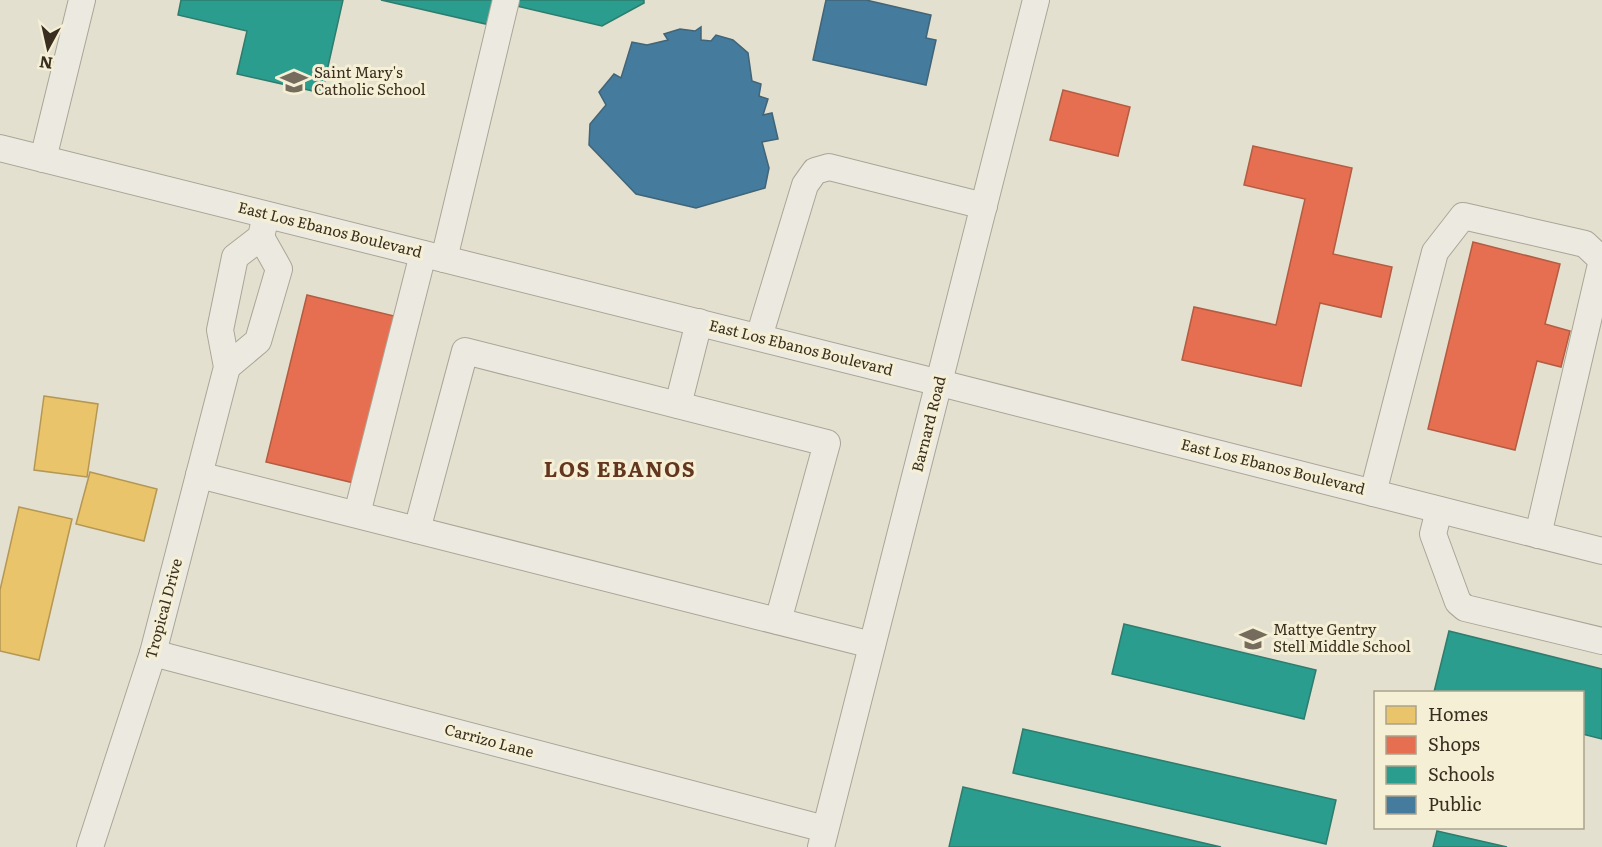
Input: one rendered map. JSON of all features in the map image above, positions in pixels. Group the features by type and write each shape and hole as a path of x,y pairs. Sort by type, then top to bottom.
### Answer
{"street":[{"path":"43,159 82,0"},
{"path":"357,514 506,0"},
{"name":"Barnard Road","path":"823,838 1036,0"},
{"name":"East Los Ebanos Boulevard","path":"0,148 263,226 433,256 1602,550"},
{"path":"759,338 806,185 815,171 829,168 984,206"},
{"path":"1373,493 1435,252 1463,216 1585,244 1602,260 1538,535"},
{"path":"227,367 258,341 279,269 263,226"},
{"name":"Tropical Drive","path":"90,847 153,653 227,367 220,330 235,257 263,226"},
{"path":"678,405 699,322"},
{"path":"417,530 465,351 827,443 778,621"},
{"path":"199,475 872,645"},
{"path":"1439,510 1432,534 1458,602 1465,608 1602,641"},
{"name":"Carrizo Lane","path":"153,653 823,838"}],"building: Homes":[{"path":"44,396 98,404 87,477 34,470"},
{"path":"90,472 157,489 144,541 76,524"},
{"path":"19,507 72,519 39,660 0,651 0,590"}],"building: Shops":[{"path":"1063,90 1130,107 1118,156 1050,140"},
{"path":"1253,146 1352,168 1333,254 1392,267 1381,317 1320,303 1301,386 1182,360 1194,307 1276,325 1305,199 1244,185"},
{"path":"1473,242 1560,264 1545,324 1570,331 1561,367 1537,361 1515,450 1428,429"},
{"path":"307,295 394,316 354,483 266,462"}],"building: Schools":[{"path":"181,0 343,0 322,93 237,74 247,31 178,15"},
{"path":"381,0 644,0 644,3 602,26 495,1 490,25"},
{"path":"1124,624 1316,670 1304,719 1112,674"},
{"path":"1449,631 1602,669 1602,739 1584,734 1584,691 1434,691"},
{"path":"1023,729 1336,800 1326,844 1013,773"},
{"path":"963,787 1221,847 949,847"},
{"path":"1437,831 1507,847 1433,847"}],"building: Public":[{"path":"826,0 866,0 931,15 926,38 936,40 926,85 813,60"},
{"path":"701,27 701,40 711,41 716,35 733,40 748,53 752,81 761,84 759,96 768,99 763,115 772,113 778,139 762,142 769,168 765,188 696,208 636,194 589,145 590,124 606,105 599,92 614,74 621,78 632,42 647,45 668,40 664,34 680,29 695,31"}],"place":[{"name":"Saint Mary's Catholic School","path":"294,82"},
{"name":"Mattye Gentry Stell Middle School","path":"1253,639"}],"district":[{"name":"LOS EBANOS","path":"620,470"}]}
